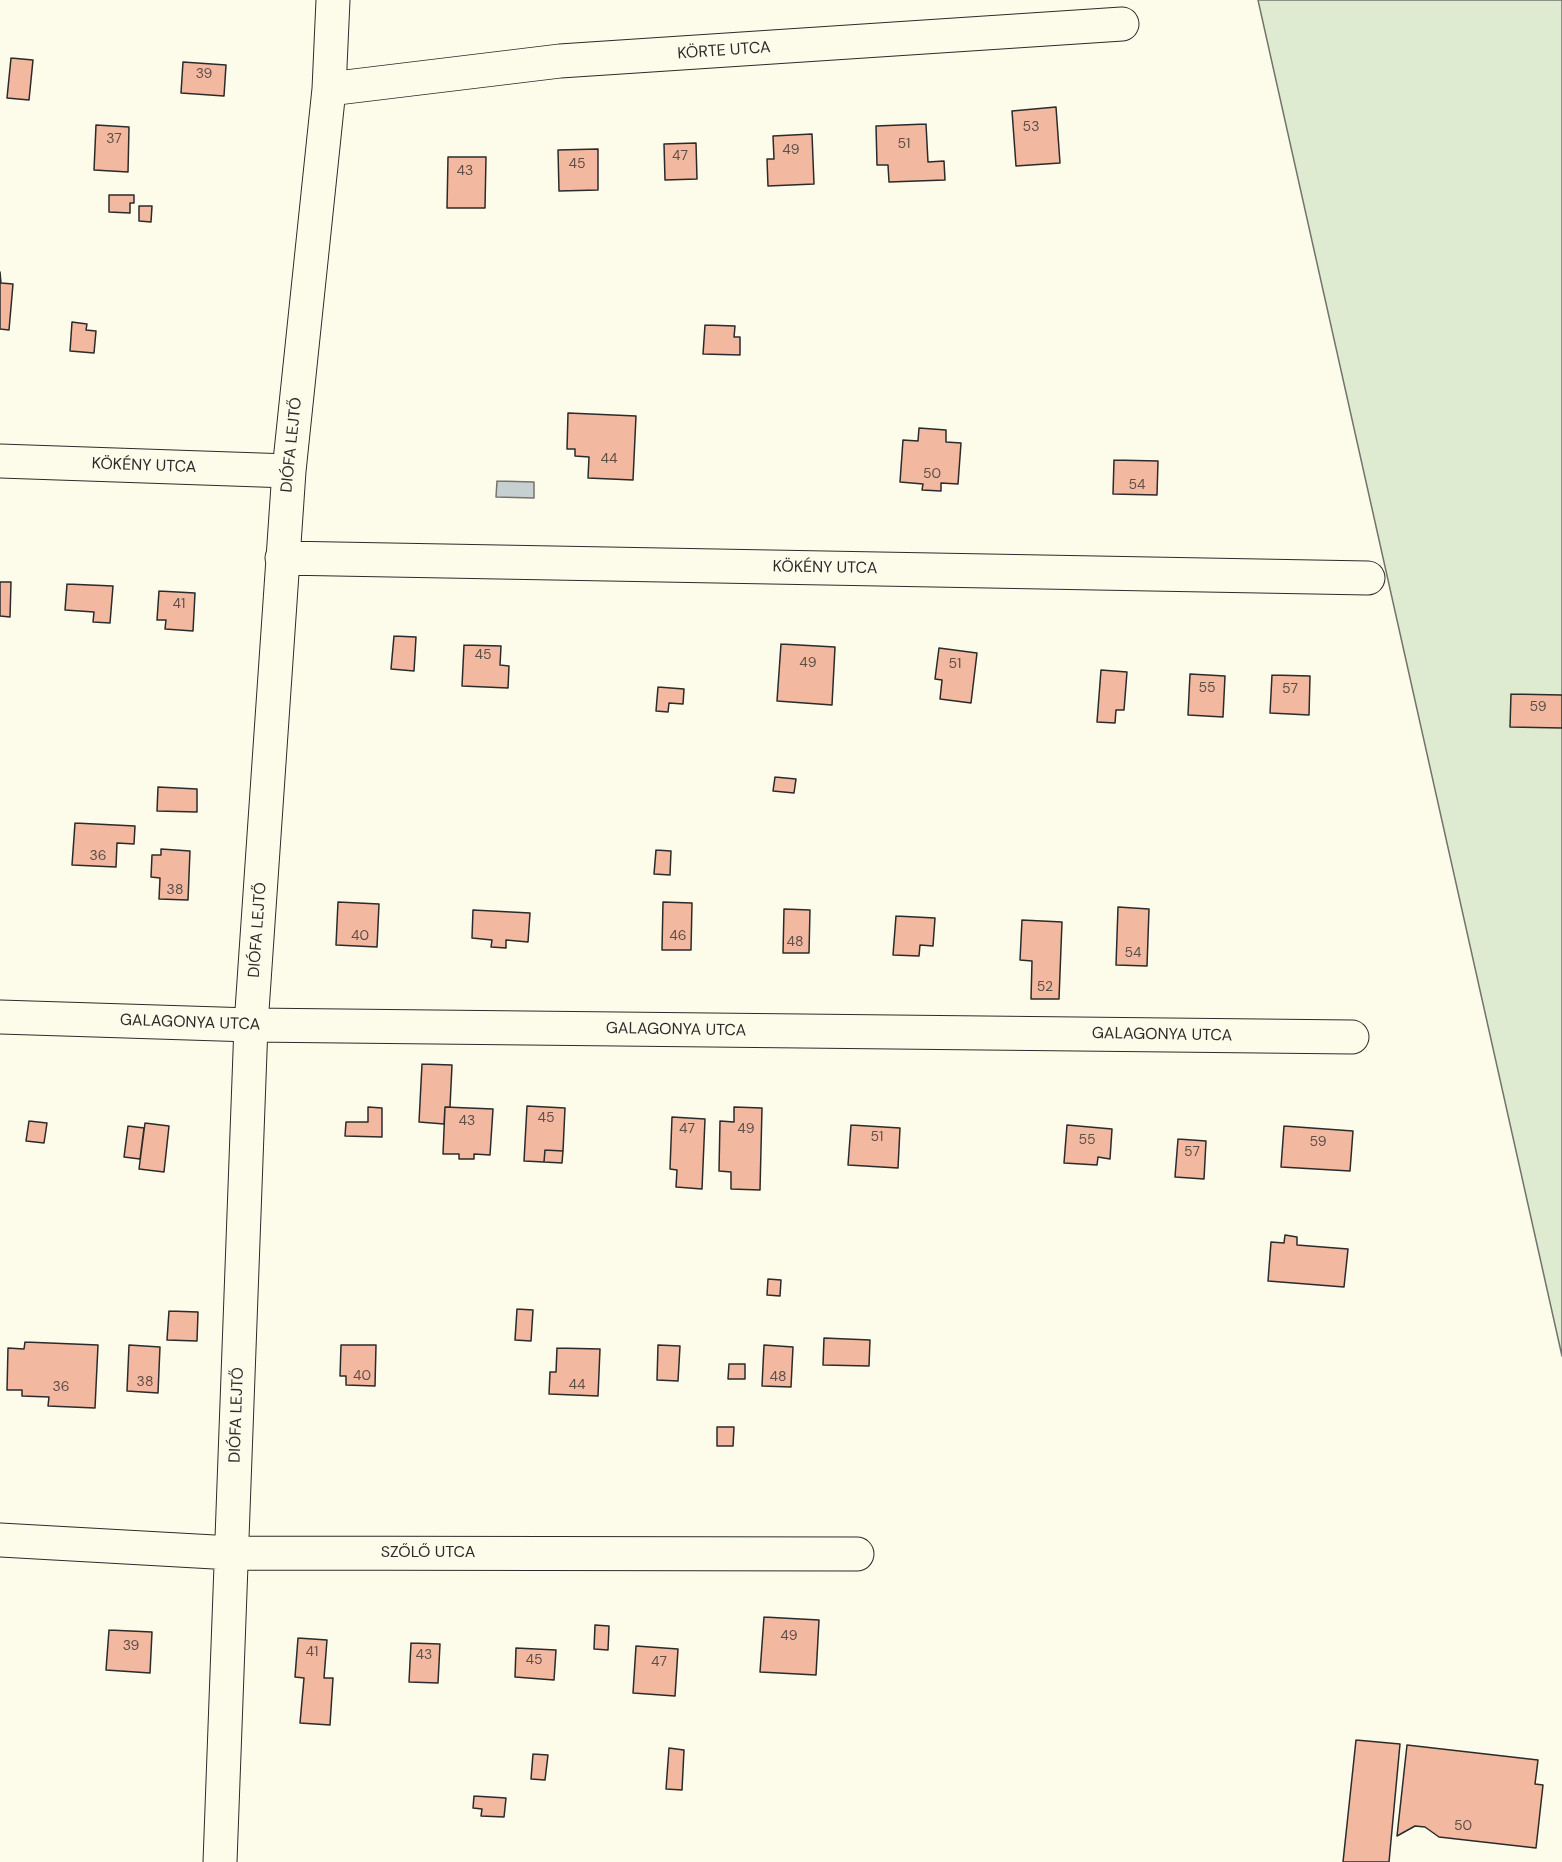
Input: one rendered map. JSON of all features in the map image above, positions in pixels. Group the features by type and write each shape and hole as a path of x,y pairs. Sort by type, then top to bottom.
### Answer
{"street":[{"name":"DIÓFA LEJTŐ","path":"220,1862 251,1025 282,558 329,89 333,0"},
{"name":"KÖRTE UTCA","path":"329,89 560,61 1122,24"},
{"name":"KÖKÉNY UTCA","path":"0,461 289,471"},
{"name":"KÖKÉNY UTCA","path":"282,558 1368,578"},
{"name":"GALAGONYA UTCA","path":"0,1017 251,1025 1352,1037"},
{"name":"SZŐLŐ UTCA","path":"0,1540 232,1553 857,1554"}],"green space":[{"path":"1258,0 1562,0 1562,1356"}],"shaded area":[{"path":"497,481 534,482 534,498 496,497"}],"building":[{"path":"11,58 33,60 29,100 7,98"},
{"path":"183,62 226,65 224,96 181,93"},
{"path":"1056,107 1060,163 1016,166 1012,111"},
{"path":"926,124 928,162 944,161 945,180 889,182 888,165 877,165 876,126"},
{"path":"96,125 129,127 128,172 94,170"},
{"path":"812,134 814,184 768,186 767,159 774,159 773,136"},
{"path":"696,143 697,179 665,180 664,144"},
{"path":"598,149 598,190 559,191 558,150"},
{"path":"448,157 486,157 485,208 447,208"},
{"path":"109,195 134,195 134,203 130,203 130,213 109,212"},
{"path":"139,206 152,206 151,222 139,221"},
{"path":"0,272 1,283 13,284 9,330 0,329"},
{"path":"72,322 87,324 86,330 96,331 94,353 70,351"},
{"path":"705,325 735,326 734,337 740,337 740,355 703,354"},
{"path":"568,413 636,416 633,480 588,478 589,457 575,456 575,449 567,449"},
{"path":"919,428 946,430 946,442 961,443 958,484 941,483 941,491 922,490 923,484 900,482 903,440 918,441"},
{"path":"1114,460 1158,461 1157,495 1113,494"},
{"path":"0,582 11,582 10,617 0,616"},
{"path":"67,584 113,586 110,623 93,622 94,612 65,610"},
{"path":"159,591 195,593 193,631 165,629 166,620 157,620"},
{"path":"394,636 416,637 414,671 391,669"},
{"path":"781,644 835,647 832,705 777,701"},
{"path":"464,645 501,646 500,665 509,666 508,688 462,686"},
{"path":"939,648 977,653 971,703 940,699 942,680 935,679"},
{"path":"1101,670 1127,672 1124,710 1116,710 1115,723 1097,722"},
{"path":"1190,674 1225,676 1223,717 1188,715"},
{"path":"1272,675 1310,676 1309,715 1270,713"},
{"path":"658,687 684,689 683,704 669,703 668,712 656,711"},
{"path":"1511,694 1562,695 1562,728 1510,727"},
{"path":"775,777 796,779 794,793 773,791"},
{"path":"158,787 197,789 197,812 157,811"},
{"path":"75,823 135,826 134,844 117,843 116,867 72,865"},
{"path":"161,849 190,851 188,900 159,899 160,878 151,877 152,855 161,855"},
{"path":"656,850 671,851 670,875 654,874"},
{"path":"338,902 379,904 377,947 336,945"},
{"path":"663,902 692,903 691,950 662,950"},
{"path":"1118,907 1149,909 1147,966 1116,965"},
{"path":"784,909 810,910 809,953 783,953"},
{"path":"473,910 530,913 528,942 506,940 506,948 491,947 492,940 472,938"},
{"path":"896,916 935,918 933,946 920,945 919,956 893,955"},
{"path":"1022,920 1062,922 1059,999 1031,999 1032,961 1020,960"},
{"path":"422,1064 452,1065 450,1107 445,1107 444,1124 419,1122"},
{"path":"527,1106 565,1108 563,1151 545,1150 544,1162 524,1161"},
{"path":"368,1107 382,1108 382,1137 345,1136 346,1122 368,1122"},
{"path":"445,1107 493,1109 490,1155 474,1154 474,1159 459,1159 459,1154 443,1154"},
{"path":"734,1107 762,1108 760,1190 731,1189 731,1172 719,1171 720,1121 734,1122"},
{"path":"672,1117 705,1119 702,1189 676,1187 677,1170 670,1169"},
{"path":"29,1121 47,1123 44,1143 26,1141"},
{"path":"145,1123 169,1126 164,1172 139,1169"},
{"path":"851,1125 900,1128 898,1168 848,1165"},
{"path":"1067,1125 1112,1129 1110,1159 1098,1157 1097,1165 1064,1163"},
{"path":"128,1126 144,1128 140,1159 124,1157"},
{"path":"1284,1126 1353,1131 1350,1171 1281,1167"},
{"path":"1178,1139 1206,1141 1204,1179 1175,1177"},
{"path":"545,1150 563,1151 562,1163 544,1162"},
{"path":"1285,1235 1297,1237 1297,1245 1348,1249 1344,1287 1268,1281 1271,1242 1284,1243"},
{"path":"768,1279 781,1280 780,1296 767,1295"},
{"path":"517,1309 533,1310 531,1341 515,1340"},
{"path":"169,1311 198,1312 197,1341 167,1340"},
{"path":"824,1338 870,1340 869,1366 823,1365"},
{"path":"25,1342 98,1345 95,1408 48,1406 49,1397 22,1396 22,1390 7,1390 8,1348 24,1349"},
{"path":"129,1345 160,1347 158,1393 127,1391"},
{"path":"341,1345 376,1345 375,1386 346,1385 346,1376 340,1376"},
{"path":"658,1345 680,1346 678,1381 657,1380"},
{"path":"764,1345 793,1347 791,1387 762,1386"},
{"path":"557,1348 600,1349 598,1396 549,1394 550,1372 556,1372"},
{"path":"729,1364 745,1364 745,1379 728,1379"},
{"path":"717,1427 734,1427 733,1446 717,1446"},
{"path":"764,1617 819,1620 816,1675 760,1672"},
{"path":"595,1625 609,1626 608,1650 594,1649"},
{"path":"109,1630 152,1632 150,1673 106,1670"},
{"path":"298,1638 327,1640 324,1678 333,1678 330,1725 300,1723 304,1678 295,1677"},
{"path":"411,1643 440,1644 438,1683 409,1682"},
{"path":"636,1646 678,1649 675,1696 633,1693"},
{"path":"516,1648 556,1650 554,1680 515,1677"},
{"path":"1356,1740 1400,1744 1389,1862 1343,1862"},
{"path":"1407,1745 1538,1760 1535,1784 1543,1785 1536,1848 1439,1837 1425,1827 1415,1826 1397,1836"},
{"path":"669,1748 684,1750 682,1790 666,1789"},
{"path":"533,1754 548,1755 545,1780 531,1779"},
{"path":"474,1796 506,1798 504,1817 481,1816 482,1809 473,1808"}]}
